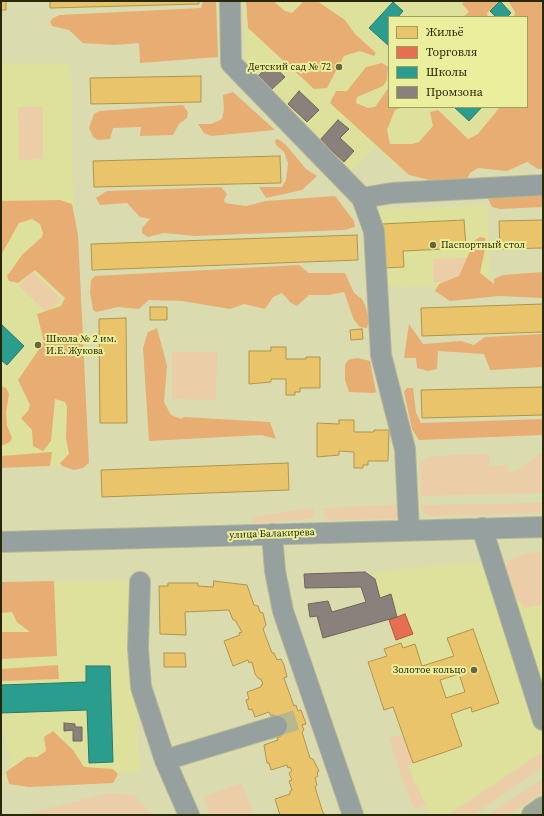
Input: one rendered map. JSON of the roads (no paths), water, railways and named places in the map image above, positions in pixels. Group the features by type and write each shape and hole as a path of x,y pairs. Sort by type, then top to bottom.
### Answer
{"main road":[{"path":"533,815 543,808"}],"street":[{"path":"230,1 231,63 362,198 374,232 381,355 405,449 409,530"},
{"path":"362,198 392,193 543,185"},
{"name":"улица Балакирева","path":"1,542 543,527"},
{"path":"482,528 543,720"},
{"path":"272,534 275,571 283,612 311,715 353,815"},
{"path":"140,582 138,648 141,687 166,760 189,815"},
{"path":"166,760 277,726"}],"tunnel":[{"path":"277,726 303,718"}],"place":[{"name":"Детский сад № 72","path":"339,67"},
{"name":"Паспортный стол","path":"433,245"},
{"name":"Школа № 2 им. И.Е. Жукова","path":"38,345"},
{"name":"Золотое кольцо","path":"474,670"}]}
